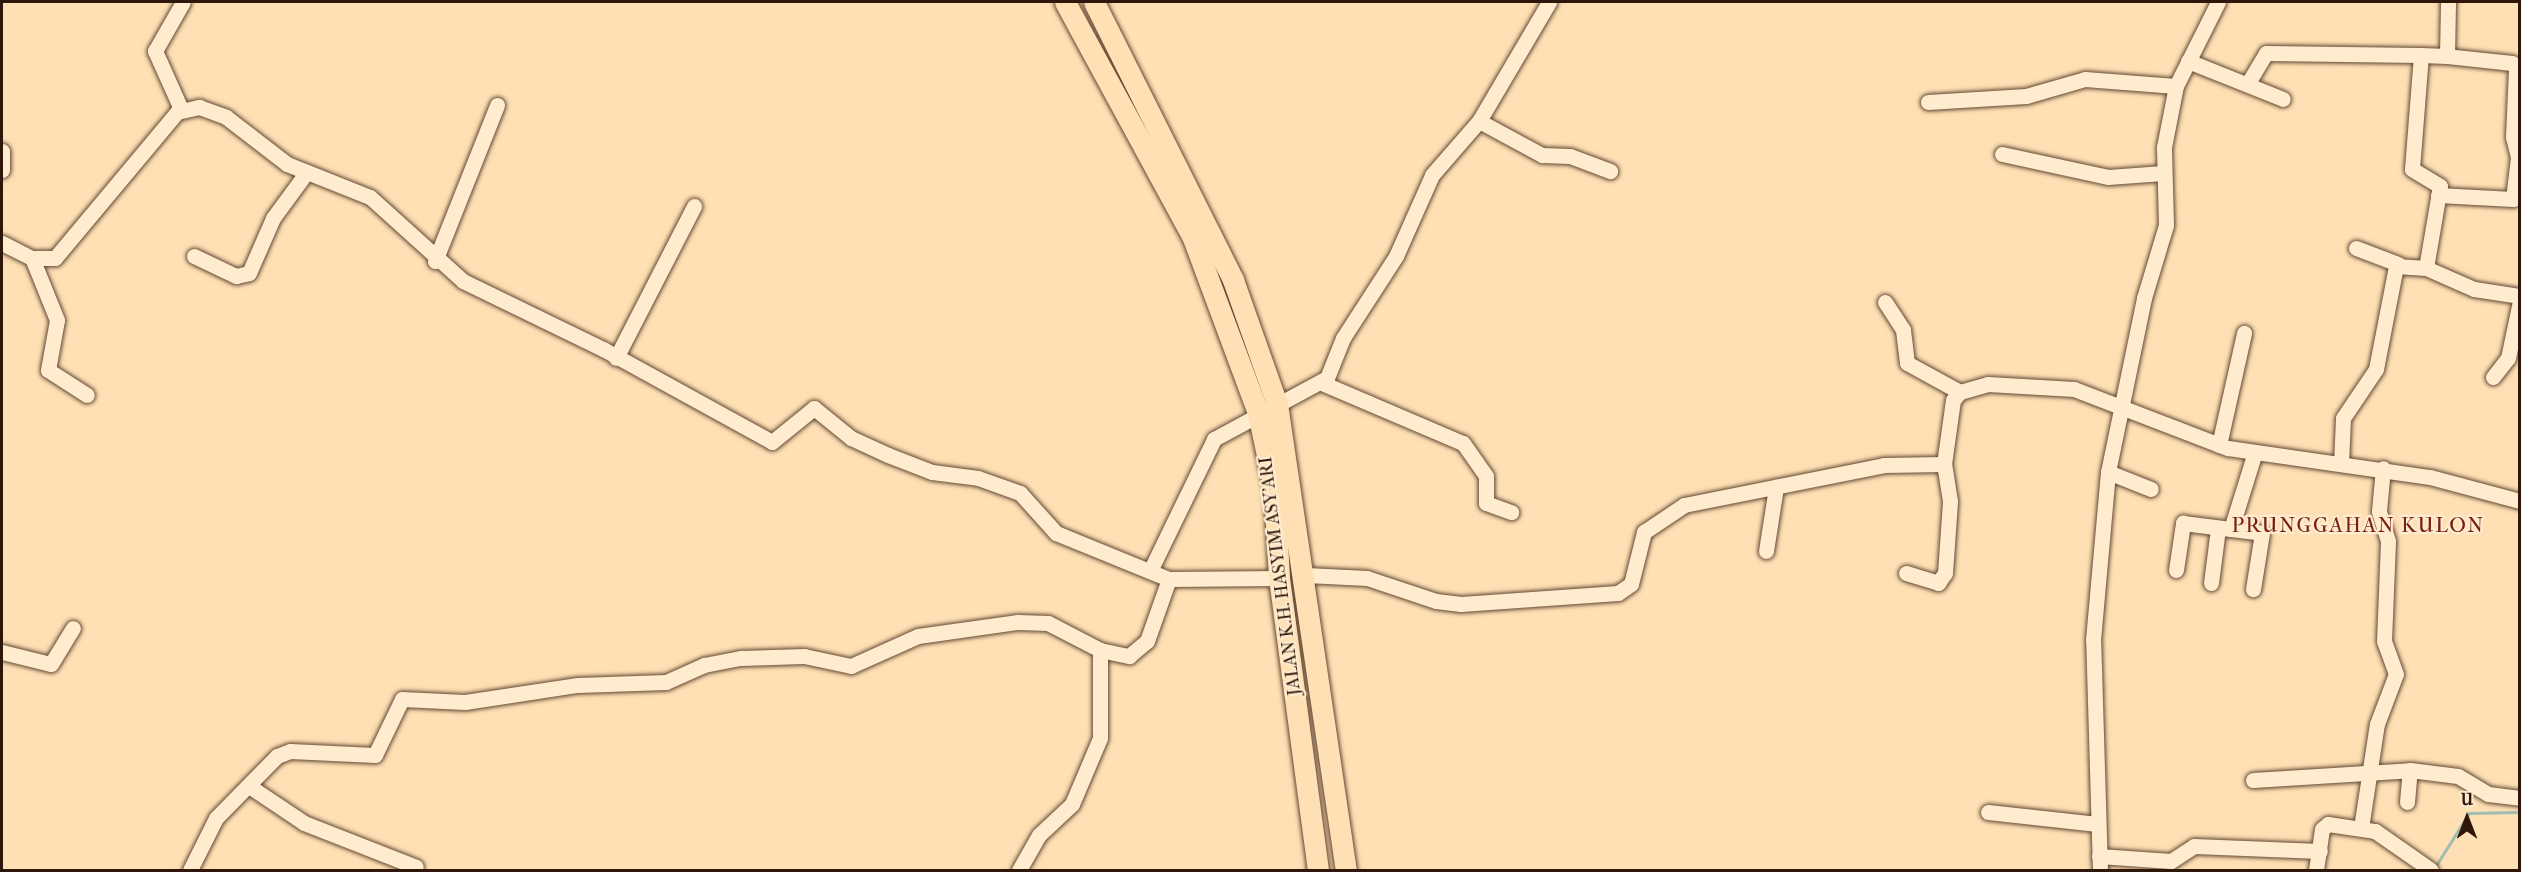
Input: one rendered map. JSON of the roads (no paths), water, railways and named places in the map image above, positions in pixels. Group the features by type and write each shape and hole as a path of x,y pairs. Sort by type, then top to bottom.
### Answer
{"highway":[{"name":"JALAN K.H. HASYIM ASY'ARI","path":"1065,2 1198,249 1258,413 1274,488 1279,578 1318,870"},
{"name":"JALAN K.H. HASYIM ASY'ARI","path":"1094,2 1233,280 1277,404 1306,575 1346,870"},
{"path":"1332,870 1323,799 1334,780"}],"street":[{"path":"181,109 155,51 183,2"},
{"path":"1150,571 1214,439 1258,413 1322,383 1396,256 1432,175 1479,120 1549,2"},
{"path":"2218,2 2176,86 2163,173 2166,225 2144,298 2126,406 2108,472 2093,639 2099,863 2171,861 2200,846 2320,851"},
{"path":"2447,56 2448,2"},
{"path":"2248,83 2266,53 2447,56 2515,65 2516,194 2507,200 2438,195"},
{"path":"2421,55 2412,169 2437,180 2438,195 2426,268"},
{"path":"2188,61 2248,83 2283,99"},
{"path":"1928,102 2026,96 2085,79 2176,86"},
{"path":"435,261 497,105"},
{"path":"2,243 32,258 62,253 181,109 199,107 226,117 306,173 370,197 435,261 463,280 616,358 772,442 809,409 820,409 851,438 932,472 978,478 1020,493 1056,533 1169,579 1279,578"},
{"path":"1479,120 1542,155 1573,156 1610,171"},
{"path":"2,151 2,170"},
{"path":"2002,154 2108,177 2163,173"},
{"path":"194,256 236,276 249,273 273,218 306,173"},
{"path":"616,358 694,206"},
{"path":"2356,248 2398,264 2426,268 2474,289 2520,296"},
{"path":"32,258 57,320 48,370 87,395"},
{"path":"2341,464 2343,418 2376,369 2398,264"},
{"path":"2493,377 2508,358 2520,300"},
{"path":"1885,302 1903,330 1907,363 1960,392"},
{"path":"2219,445 2244,333"},
{"path":"1322,383 1464,443 1486,476 1486,503 1511,512"},
{"path":"1906,573 1938,583 1945,573 1950,501 1944,464 1953,400 1960,392 1988,384 2048,385 2126,406 2219,445 2254,455 2383,468 2520,501"},
{"path":"2211,583 2225,528 2254,455"},
{"path":"1306,575 1367,578 1436,601 1461,604 1618,593 1631,584 1644,532 1659,519 1684,505 1884,465 1944,464"},
{"path":"2361,828 2377,724 2397,674 2384,641 2388,541 2379,511 2383,468"},
{"path":"2108,472 2151,489"},
{"path":"1766,551 1776,487"},
{"path":"2176,570 2183,523 2262,533 2253,589"},
{"path":"190,870 209,828 283,752 375,754 402,699 465,702 578,685 666,682 704,665 741,658 804,656 851,666 918,636 1018,622 1047,623 1100,650 1129,656 1142,649 1169,579"},
{"path":"2,652 51,664 73,628"},
{"path":"1019,870 1039,835 1072,804 1100,738 1100,650"},
{"path":"2407,802 2410,770"},
{"path":"2253,780 2410,770 2458,776 2487,794 2520,798"},
{"path":"249,786 304,823 416,867"},
{"path":"1988,812 2097,824"},
{"path":"2316,870 2325,825 2361,828 2431,870"}],"waterway":[{"path":"2435,867 2469,813 2520,812"}],"district":[{"name":"PRUNGGAHAN KULON","path":"2358,525"}]}
